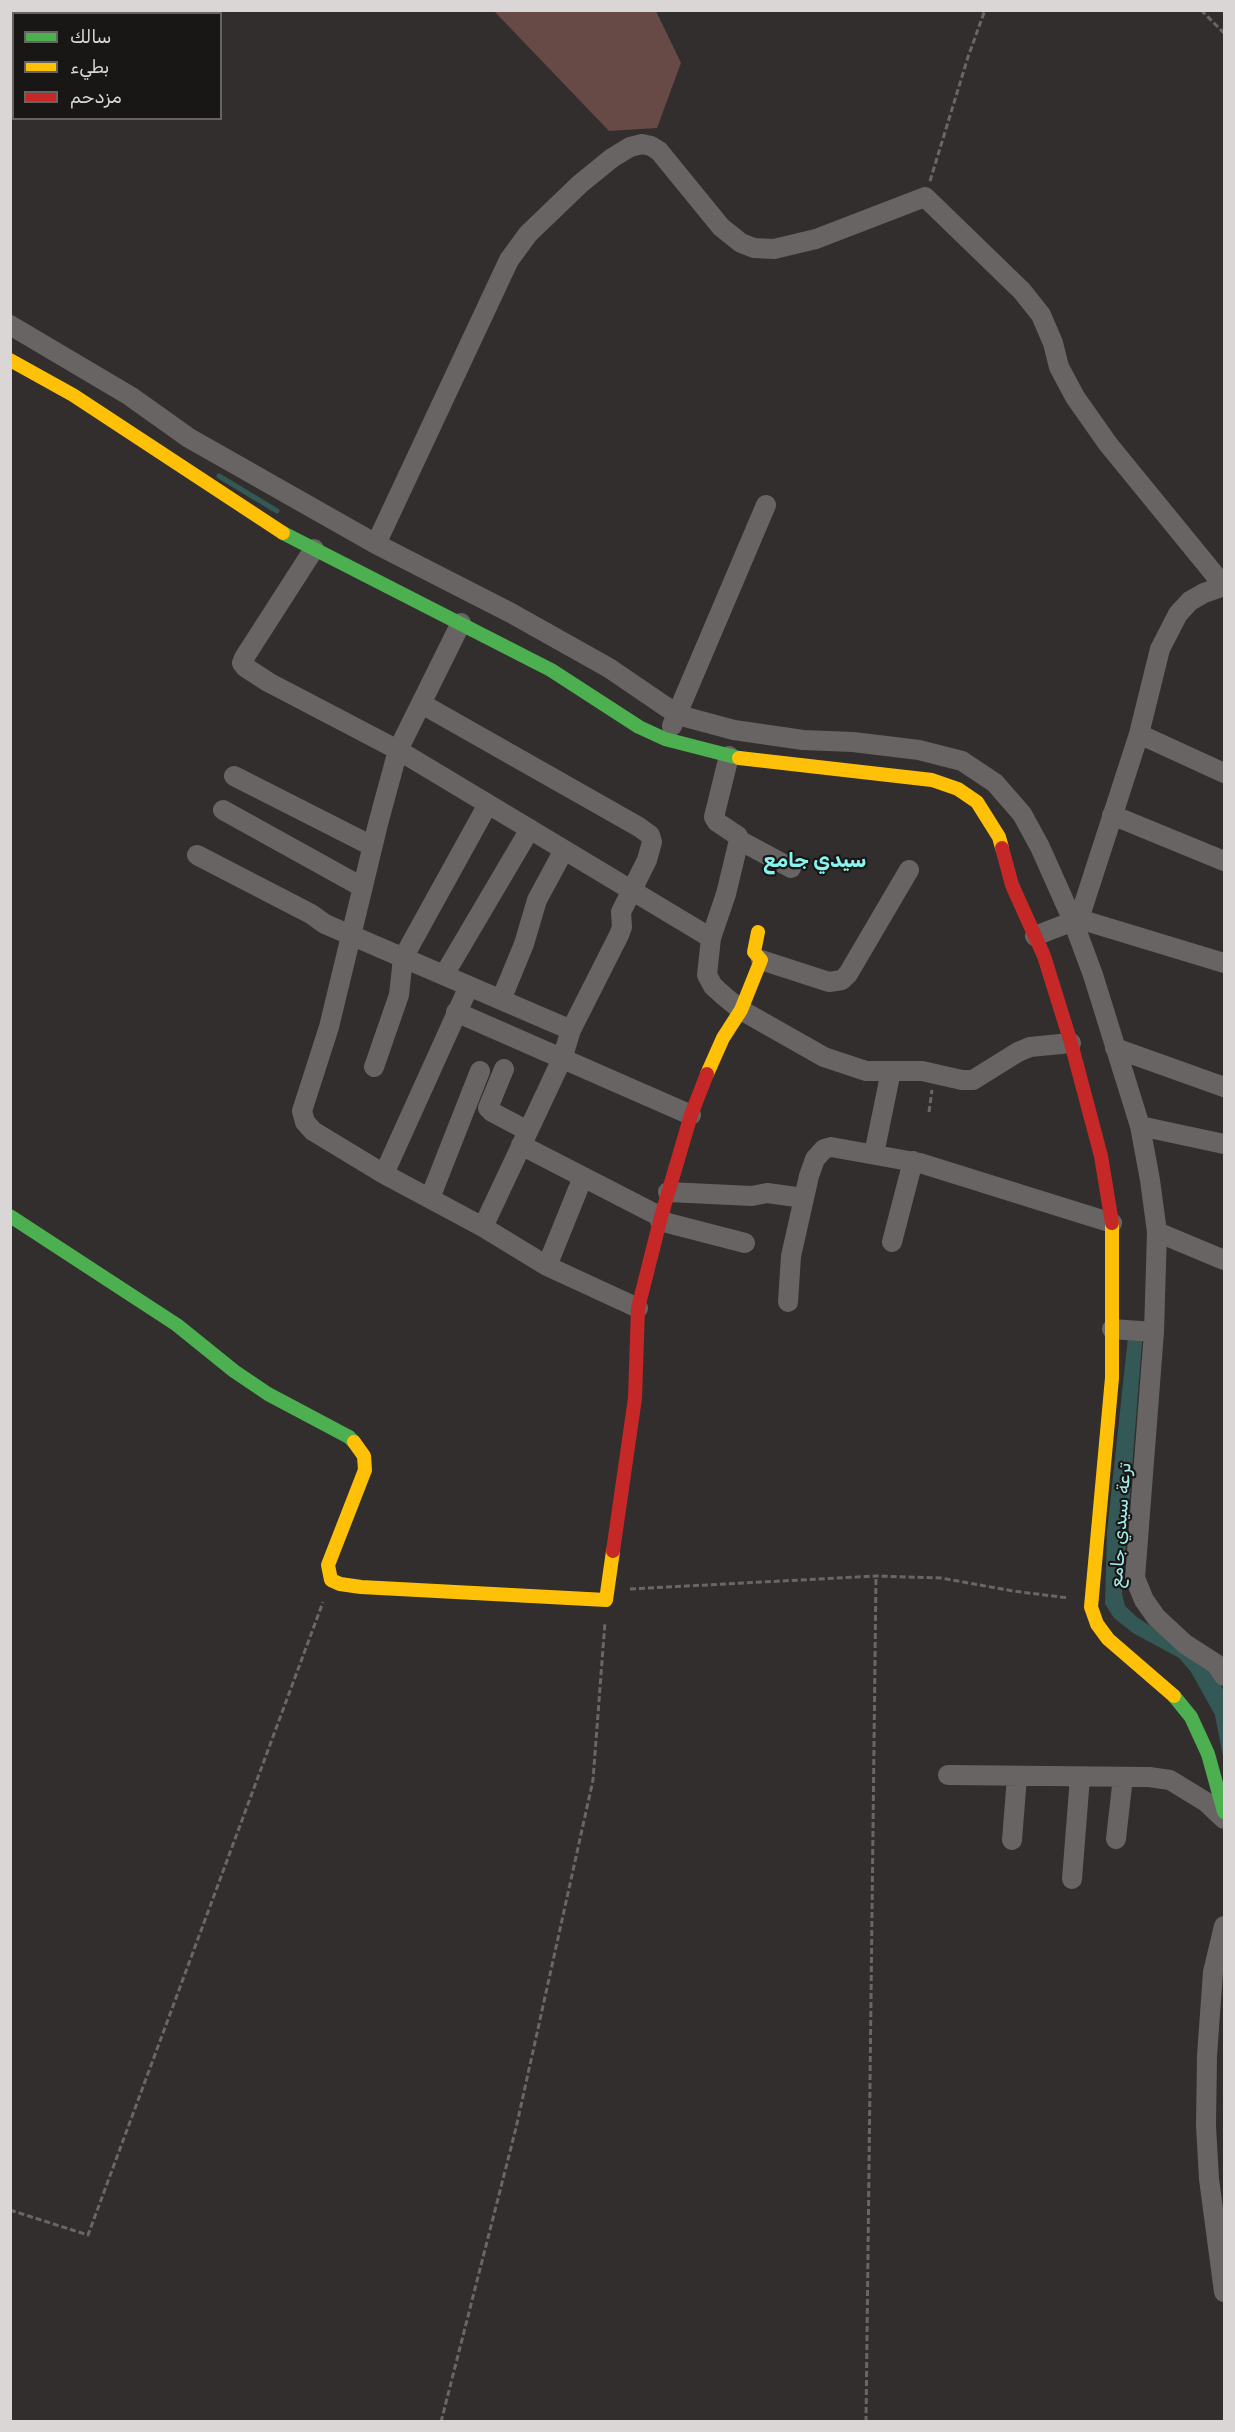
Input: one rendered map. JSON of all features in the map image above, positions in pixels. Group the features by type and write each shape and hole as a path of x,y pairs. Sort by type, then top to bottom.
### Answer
{"street":[{"path":"375,544 509,260 528,234 580,184 612,158 630,147 642,144 651,146 659,152 721,226 741,243 754,248 774,249 816,239 925,197 1029,299 1041,315 1053,343 1059,367 1075,397 1108,444 1224,586 1190,601 1170,627 1160,649 1139,734 1076,920"},
{"path":"10,325 130,396 189,438 375,544 511,613 609,668 678,714 734,730 803,740 853,742 919,750 962,761 995,783 1022,814 1076,920 1140,1126 1157,1232 1154,1332 1135,1578 1144,1600 1155,1617 1185,1644 1216,1664 1224,1676"},
{"path":"10,360 73,395 293,540 551,670 639,727 665,739 729,756 772,763 898,774 932,780 958,789 977,802 999,837 1012,885 1044,956 1071,1043 1101,1156 1112,1223 1112,1378 1091,1607 1097,1624 1108,1640 1173,1694 1191,1717 1208,1754 1224,1812"},
{"path":"665,739 678,714 766,506"},
{"path":"314,549 242,663 268,682 398,750 711,938"},
{"path":"461,623 398,750 372,846 329,1027 302,1111 305,1122 313,1131 384,1174 483,1227 547,1266 638,1308"},
{"path":"422,704 650,835 652,842 647,860 621,912 622,927 619,935 571,1029 562,1059 483,1227"},
{"path":"1139,734 1224,773"},
{"path":"729,756 714,817 717,822 731,830 739,840 791,868"},
{"path":"234,776 372,846"},
{"path":"374,1066 399,995 403,958 488,804"},
{"path":"223,810 362,887"},
{"path":"1112,815 1224,861"},
{"path":"444,975 530,829"},
{"path":"739,840 726,894 711,938 707,975 713,986 741,1010 824,1057 866,1071 922,1071 962,1080 973,1080 1030,1047 1071,1043"},
{"path":"501,1000 524,944 537,900 564,850"},
{"path":"197,855 351,936 571,1029"},
{"path":"758,932 754,952 761,960 830,982 842,980 848,974 909,870"},
{"path":"1035,936 1076,920 1224,963"},
{"path":"10,1216 177,1325 234,1371 268,1394 349,1437 358,1447 364,1456 365,1470 328,1565 331,1580 361,1587 607,1595 635,1398 638,1308 691,1115 723,1038 741,1010 761,960"},
{"path":"384,1174 469,986"},
{"path":"456,1012 691,1115"},
{"path":"1115,1048 1224,1087"},
{"path":"504,1069 488,1108 524,1138 583,1177 661,1219 745,1242"},
{"path":"430,1198 480,1071"},
{"path":"874,1154 891,1071"},
{"path":"1140,1126 1224,1144"},
{"path":"788,1302 791,1256 804,1198 815,1159 824,1149 831,1147 914,1161 1112,1223"},
{"path":"892,1242 914,1161"},
{"path":"547,1266 583,1177"},
{"path":"668,1192 752,1196 767,1193 804,1198"},
{"path":"1157,1232 1224,1260"},
{"path":"1112,1329 1154,1332"},
{"path":"948,1775 1149,1777 1170,1780 1206,1802 1224,1819"},
{"path":"1012,1840 1017,1777"},
{"path":"1072,1880 1080,1777"},
{"path":"1116,1839 1123,1777"},
{"path":"1224,1926 1213,1972 1207,2056 1206,2127 1209,2179 1224,2292"}],"path":[{"path":"925,197 968,57 985,10"},
{"path":"1201,10 1224,33"},
{"path":"866,2421 876,1576"},
{"path":"441,2421 516,2128 593,1780 607,1595 876,1576 941,1578 1013,1591 1092,1600"},
{"path":"10,2210 88,2235 331,1580"}],"shaded area":[{"path":"494,11 656,11 681,63 657,128 609,131"}],"water":[{"name":"ترعة سيدي جامع","path":"1143,1330 1122,1594 1125,1606 1138,1618 1197,1655 1219,1681 1224,1692 1224,1762 1215,1715 1191,1672 1179,1658 1133,1633 1114,1618 1105,1604 1107,1532 1128,1337"}],"waterway":[{"path":"219,476 277,511"}],"traffic: fast":[{"path":"283,533 551,670 639,727 665,739 739,758"},
{"path":"10,1216 177,1325 234,1371 268,1394 349,1437 354,1442"},
{"path":"1174,1696 1191,1717 1208,1754 1224,1812"}],"traffic: slow":[{"path":"10,360 73,395 283,533"},
{"path":"739,758 932,780 958,789 977,802 999,837 1002,848"},
{"path":"707,1074 723,1038 741,1010 761,960 754,952 758,932"},
{"path":"1112,1223 1112,1378 1091,1607 1097,1624 1108,1639 1174,1696"},
{"path":"354,1442 364,1456 365,1470 328,1565 331,1580 340,1584 606,1600 613,1551"}],"traffic: jam":[{"path":"1002,848 1012,885 1044,956 1071,1043 1101,1156 1112,1223"},
{"path":"613,1551 635,1398 638,1308 661,1217 691,1115 707,1074"}],"district":[{"name":"سيدي جامع","path":"815,861"}]}
